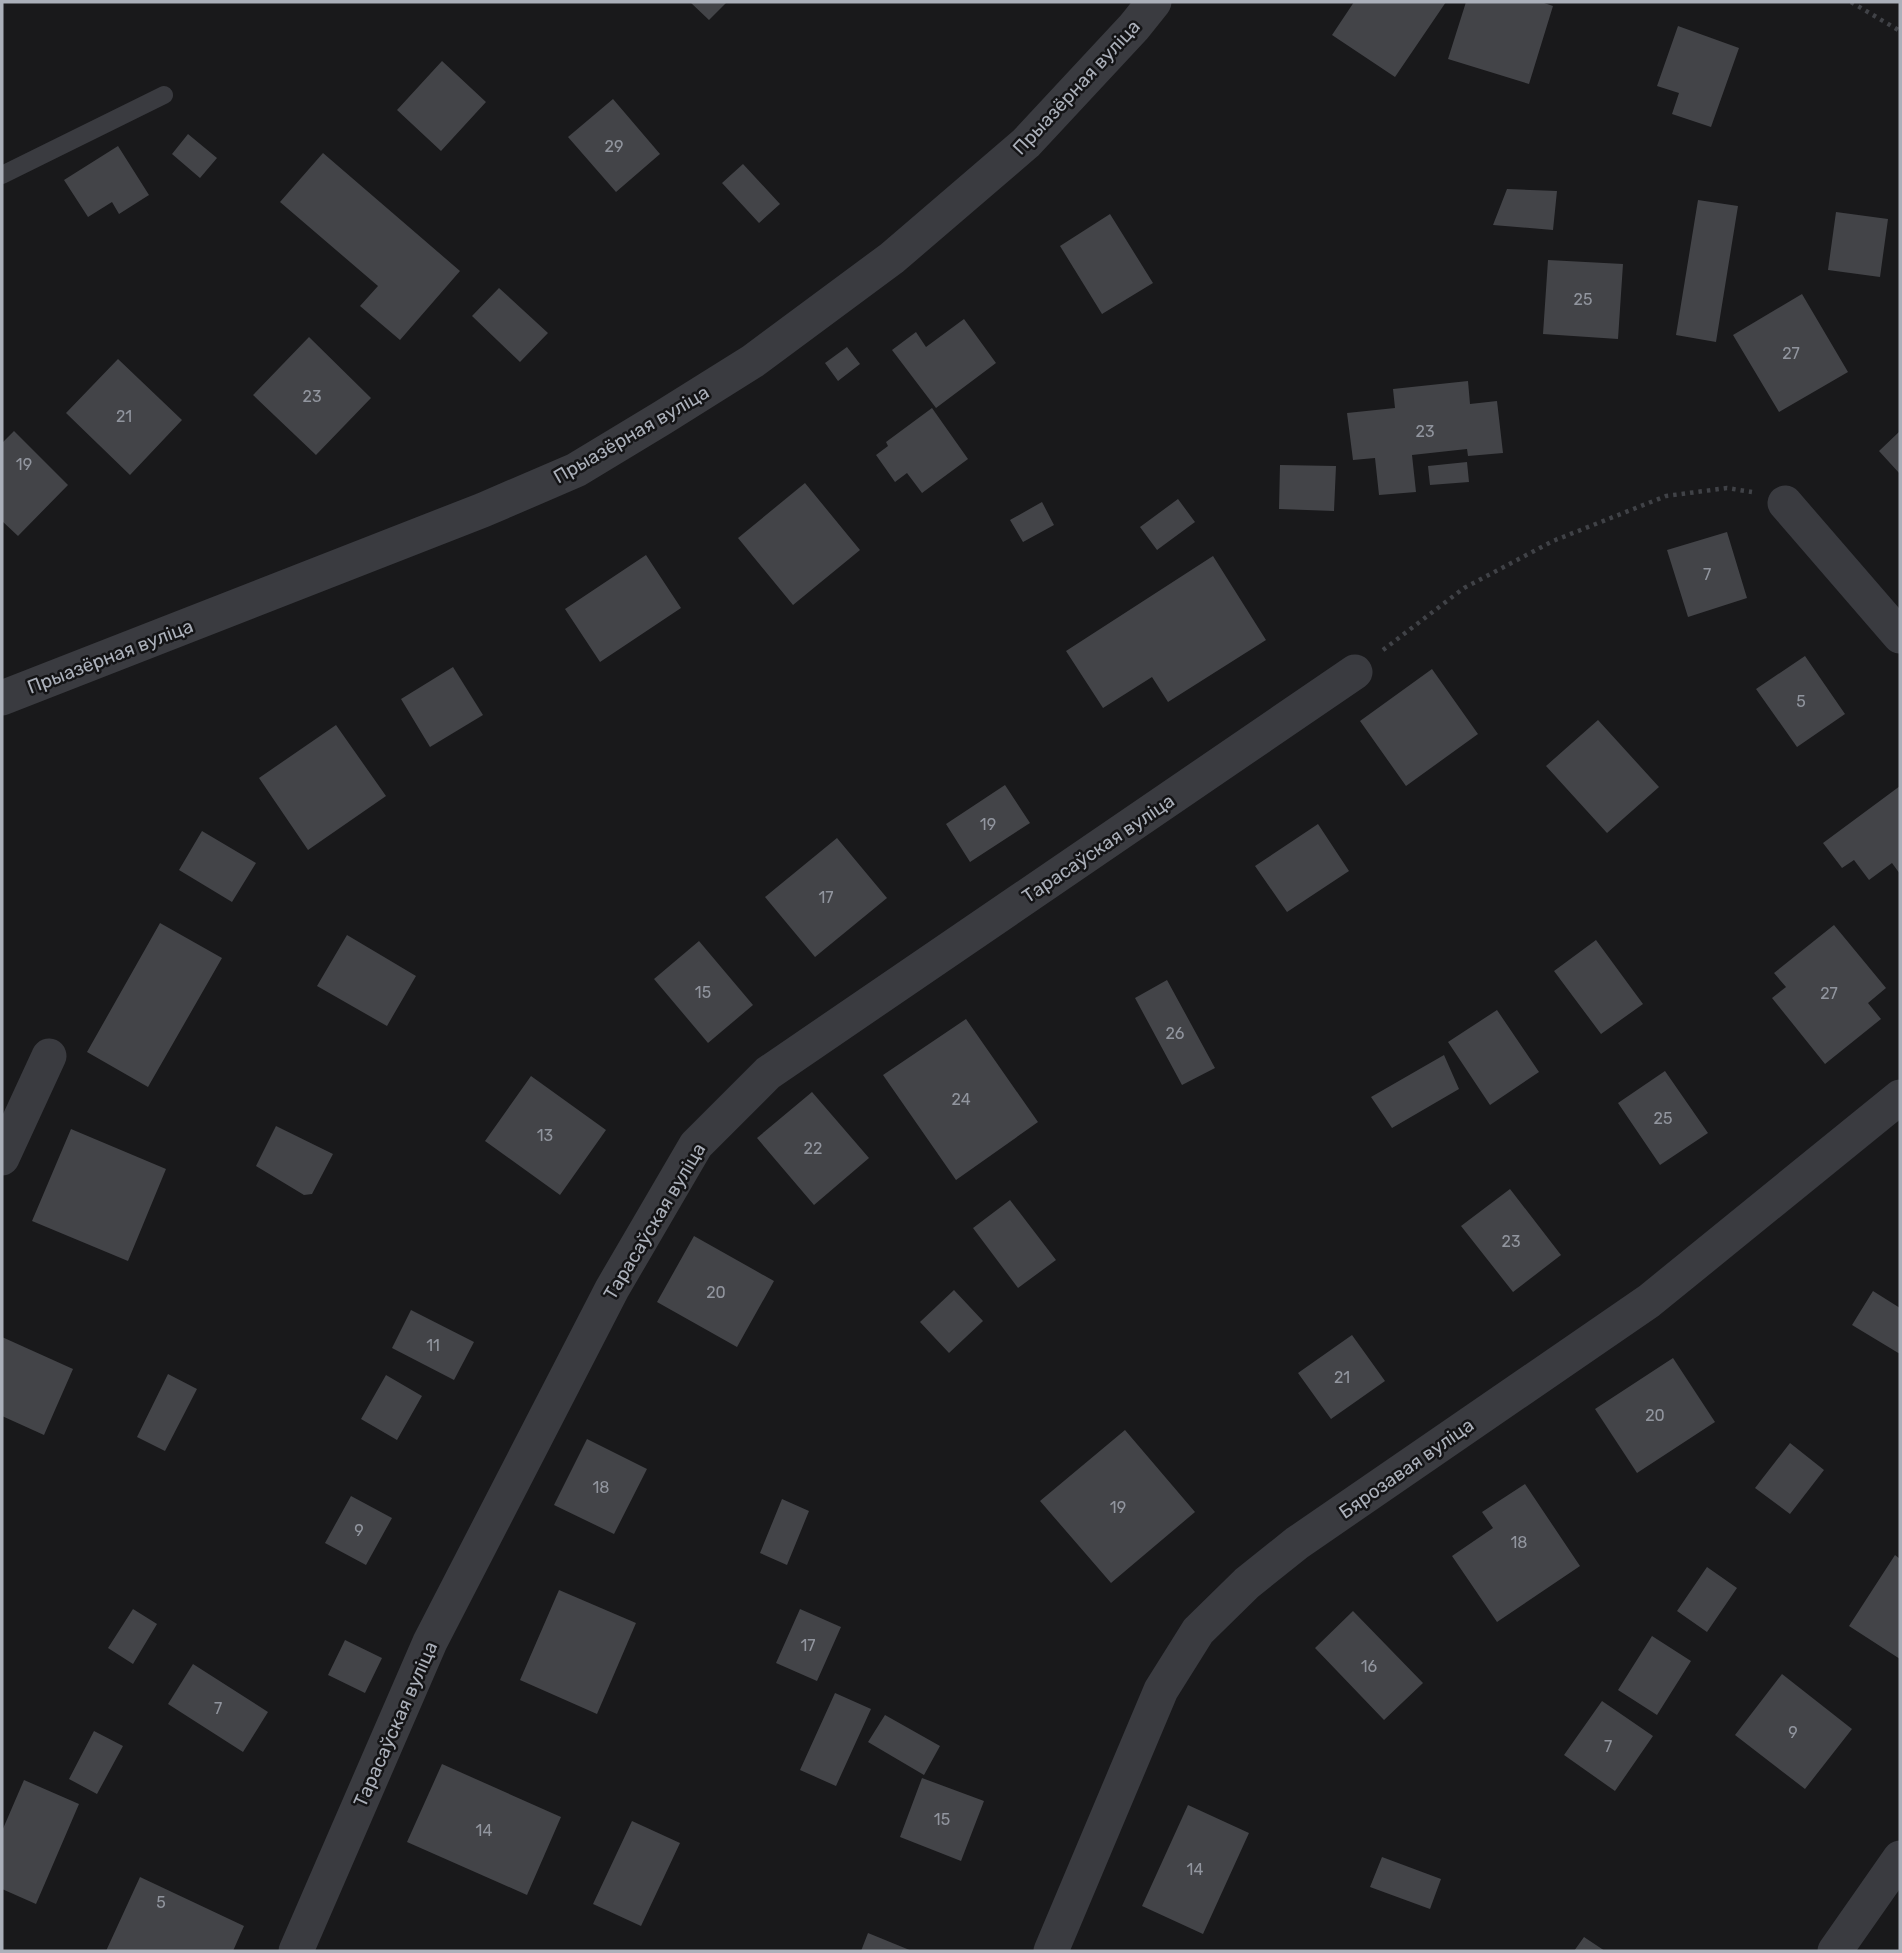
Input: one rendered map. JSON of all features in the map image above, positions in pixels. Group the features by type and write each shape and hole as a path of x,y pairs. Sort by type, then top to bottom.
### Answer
{"street":[{"name":"Прыазёрная вуліца","path":"2,698 483,510 576,470 753,361 892,258 1026,144 1154,2"},
{"path":"1785,503 1900,636"},
{"name":"Тарасаўская вуліца","path":"296,1951 430,1642 612,1289 696,1145 768,1073 1355,672"},
{"path":"2,1158 49,1056"},
{"name":"Бярозавая вуліца","path":"1051,1951 1161,1690 1198,1631 1247,1583 1297,1543 1649,1301 1900,1097"},
{"path":"1836,1951 1900,1858"}],"lane":[{"path":"2,175 164,95"}],"path":[{"path":"1851,2 1900,31"},
{"path":"1355,672 1464,588 1553,541 1666,496 1727,488 1755,492 1785,503"}],"building":[{"path":"690,2 727,2 709,20"},
{"path":"1354,2 1446,2 1395,77 1332,35"},
{"path":"1466,2 1541,2 1553,6 1529,84 1448,59"},
{"path":"1678,26 1739,48 1711,127 1672,114 1679,93 1657,86"},
{"path":"442,61 486,102 441,151 397,110"},
{"path":"613,99 660,154 616,192 568,137"},
{"path":"188,134 217,158 200,178 172,154"},
{"path":"118,146 149,195 119,214 112,202 88,217 64,180"},
{"path":"323,153 460,271 400,340 360,306 378,286 280,202"},
{"path":"743,164 780,204 759,223 722,183"},
{"path":"1507,189 1557,191 1553,230 1493,225"},
{"path":"1698,200 1738,206 1716,342 1676,335"},
{"path":"1836,212 1888,219 1880,277 1828,270"},
{"path":"1110,214 1153,283 1102,314 1060,246"},
{"path":"1548,260 1623,264 1618,339 1543,334"},
{"path":"499,288 548,333 520,362 472,316"},
{"path":"1802,294 1848,372 1779,412 1733,335"},
{"path":"964,319 996,363 936,408 892,350 916,332 926,347"},
{"path":"309,337 371,398 316,455 253,395"},
{"path":"847,347 860,364 838,381 825,363"},
{"path":"118,359 182,420 130,475 66,413"},
{"path":"1468,381 1470,404 1497,401 1503,453 1468,456 1467,449 1412,455 1416,492 1379,495 1375,458 1353,460 1347,413 1395,408 1393,389"},
{"path":"932,408 968,459 922,493 907,473 895,482 876,455 888,446 886,442"},
{"path":"14,431 68,485 18,536 2,521 2,443"},
{"path":"1900,431 1900,474 1879,451"},
{"path":"1467,462 1469,482 1430,485 1428,466"},
{"path":"1280,465 1336,466 1334,511 1279,509"},
{"path":"805,483 860,550 793,605 738,538"},
{"path":"1178,499 1195,522 1157,550 1140,527"},
{"path":"1042,502 1054,525 1023,542 1010,520"},
{"path":"1727,532 1747,598 1688,617 1667,550"},
{"path":"646,555 681,608 600,662 565,609"},
{"path":"1213,556 1266,640 1168,702 1152,677 1103,708 1066,651"},
{"path":"1805,656 1845,714 1797,747 1756,689"},
{"path":"453,667 483,715 430,747 401,699"},
{"path":"1432,669 1478,734 1406,786 1360,721"},
{"path":"1598,720 1659,787 1607,833 1546,766"},
{"path":"336,725 386,796 308,850 259,778"},
{"path":"1005,785 1030,823 970,862 946,824"},
{"path":"1900,786 1900,874 1892,863 1869,880 1854,860 1842,868 1823,843"},
{"path":"1318,824 1349,871 1287,912 1255,866"},
{"path":"202,831 256,863 232,902 179,870"},
{"path":"837,838 887,898 815,957 765,897"},
{"path":"160,923 222,958 148,1087 87,1052"},
{"path":"1834,925 1886,988 1868,1003 1881,1019 1825,1064 1772,998 1786,987 1774,973"},
{"path":"347,935 416,976 387,1026 317,986"},
{"path":"1596,940 1643,1004 1601,1034 1554,971"},
{"path":"699,941 753,1005 708,1043 654,979"},
{"path":"1167,980 1215,1068 1182,1085 1135,998"},
{"path":"1497,1010 1539,1072 1490,1105 1448,1042"},
{"path":"966,1019 1038,1122 956,1180 883,1075"},
{"path":"1444,1055 1459,1089 1392,1128 1371,1097"},
{"path":"1665,1071 1708,1133 1660,1165 1618,1103"},
{"path":"531,1076 606,1130 560,1195 485,1141"},
{"path":"812,1092 869,1158 814,1205 757,1138"},
{"path":"276,1126 333,1154 312,1194 304,1195 256,1166"},
{"path":"71,1129 166,1169 128,1261 32,1221"},
{"path":"1510,1189 1561,1255 1513,1292 1461,1226"},
{"path":"1010,1200 1056,1260 1018,1288 973,1228"},
{"path":"694,1236 774,1281 737,1347 657,1302"},
{"path":"954,1290 983,1321 949,1353 920,1322"},
{"path":"1873,1291 1900,1308 1900,1354 1852,1325"},
{"path":"411,1310 474,1342 454,1380 392,1348"},
{"path":"1352,1335 1385,1381 1331,1419 1298,1373"},
{"path":"2,1337 73,1369 44,1435 2,1416"},
{"path":"1673,1358 1715,1422 1637,1473 1595,1409"},
{"path":"168,1374 197,1389 165,1451 137,1437"},
{"path":"386,1375 422,1396 397,1440 361,1419"},
{"path":"1125,1430 1195,1512 1111,1583 1040,1501"},
{"path":"587,1439 647,1469 614,1534 554,1505"},
{"path":"1790,1443 1824,1470 1790,1514 1755,1488"},
{"path":"1525,1484 1580,1566 1497,1622 1452,1556 1493,1528 1482,1512"},
{"path":"351,1496 392,1518 366,1565 325,1543"},
{"path":"782,1499 809,1511 787,1565 760,1553"},
{"path":"1895,1555 1900,1559 1900,1659 1849,1626"},
{"path":"1707,1567 1737,1588 1707,1632 1677,1611"},
{"path":"559,1590 636,1623 597,1714 520,1680"},
{"path":"133,1609 157,1624 133,1664 108,1648"},
{"path":"800,1609 841,1627 817,1681 776,1663"},
{"path":"1353,1611 1423,1683 1384,1720 1315,1648"},
{"path":"1652,1636 1691,1661 1657,1715 1618,1690"},
{"path":"345,1640 382,1658 365,1693 328,1675"},
{"path":"193,1664 268,1712 243,1752 168,1704"},
{"path":"1782,1674 1852,1729 1805,1789 1735,1735"},
{"path":"835,1693 871,1709 836,1786 800,1770"},
{"path":"1602,1701 1653,1736 1615,1791 1564,1755"},
{"path":"885,1715 940,1746 924,1775 868,1742"},
{"path":"94,1731 123,1746 97,1794 69,1779"},
{"path":"442,1764 561,1817 527,1895 407,1842"},
{"path":"922,1778 984,1801 961,1861 900,1837"},
{"path":"24,1780 79,1804 36,1904 2,1889 2,1831"},
{"path":"1188,1805 1249,1833 1203,1934 1142,1906"},
{"path":"632,1821 680,1843 641,1926 593,1904"},
{"path":"1382,1857 1441,1879 1430,1909 1370,1887"},
{"path":"140,1877 244,1926 233,1951 106,1951"},
{"path":"868,1933 912,1951 861,1951"},
{"path":"1584,1937 1605,1951 1574,1951"}]}
